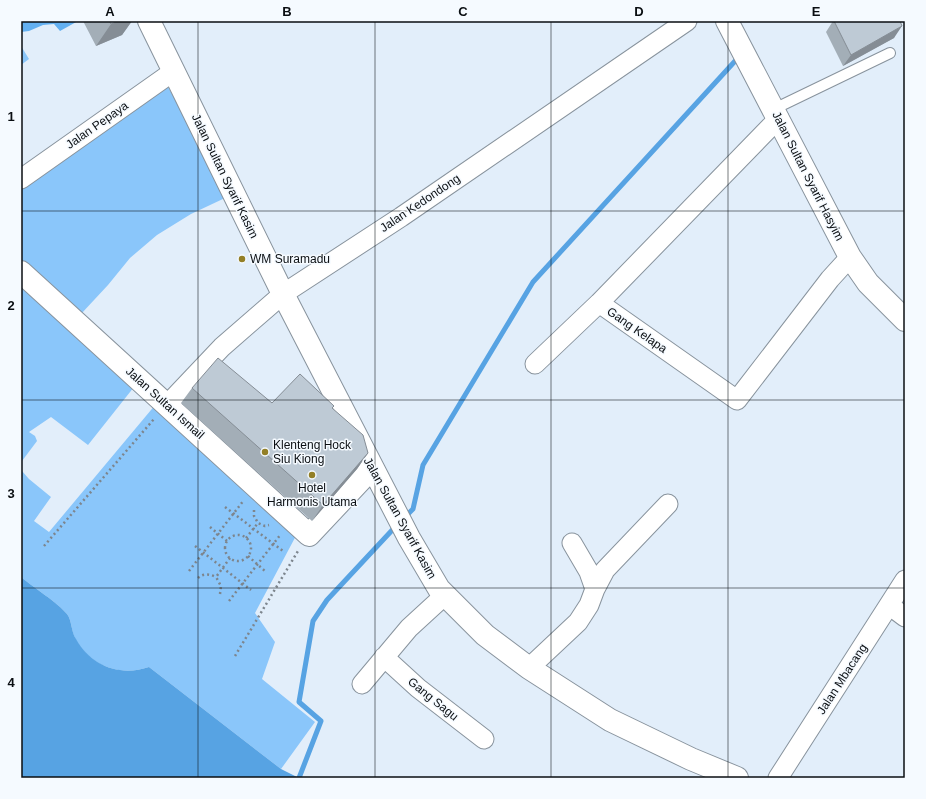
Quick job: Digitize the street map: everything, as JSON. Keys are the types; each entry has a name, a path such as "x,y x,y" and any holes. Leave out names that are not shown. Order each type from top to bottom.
{"street":[{"name":"Jalan Sultan Syarif Kasim","path":"149,21 283,294 409,538 439,589 485,635 529,668 610,720 691,759 737,778"},
{"name":"Jalan Kedondong","path":"168,404 222,347 283,294 401,217 687,21"},
{"name":"Jalan Sultan Syarif Hasyim","path":"727,21 850,258 868,283 905,320"},
{"name":"Jalan Pepaya","path":"21,179 174,71"},
{"name":"Gang Kelapa","path":"776,113 600,303 737,400 830,279 850,258"},
{"name":"Jalan Sultan Ismail","path":"21,272 80,328 168,404 292,520 309,534"},
{"path":"535,364 600,303"},
{"path":"309,534 372,468"},
{"path":"529,668 578,622 589,605 605,570 668,504"},
{"path":"572,543 589,572 595,590"},
{"name":"Jalan Mbacang","path":"778,778 905,580"},
{"path":"362,684 409,628 445,595"},
{"path":"889,605 905,617"},
{"name":"Gang Sagu","path":"384,657 418,688 484,739"}],"lane":[{"path":"776,113 890,53"}],"path":[{"path":"44,546 168,404"},
{"path":"189,571 255,485"},
{"path":"225,507 283,551"},
{"path":"229,601 292,520"},
{"path":"210,527 227,541"},
{"path":"246,538 253,529"},
{"path":"235,656 309,534"},
{"path":"238,535 246,538 251,545 248,556 238,561 230,558 226,550 227,541 238,535"},
{"path":"195,546 251,590"},
{"path":"248,556 266,572"},
{"path":"216,577 230,558"},
{"path":"198,578 200,575 210,574 216,577 221,586 220,594"}],"shaded area":[{"path":"21,21 78,21 60,31 54,24 43,25 29,31 21,32"},
{"path":"21,46 29,59 21,65"},
{"path":"168,87 189,123 225,198 191,214 157,235 130,258 108,285 81,314 21,259 21,184"},
{"path":"21,286 134,387 88,445 51,417 29,432 35,436 37,441 22,461 22,471 29,479 51,497 34,521 49,532 156,404 298,532 255,613 275,642 262,679 315,722 281,769 149,667 127,671 117,670 98,663 82,649 76,640 67,614 52,600 21,577"},
{"path":"21,577 52,600 67,614 76,639 82,648 98,662 107,667 127,671 149,667 281,769 299,778 21,778"}],"building":[{"path":"109,21 119,21 111,24"},
{"path":"834,21 900,21 902,26 851,55"},
{"path":"218,358 272,403 300,374 334,406 332,408 363,435 368,453 323,505 192,388"}],"waterway":[{"path":"405,517 413,509 423,465 533,282 736,60"},
{"path":"299,778 321,721 299,702 313,621 327,600 396,526"}],"place":[{"name":"WM Suramadu","path":"242,259"},
{"name":"Klenteng Hock Siu Kiong","path":"265,452"},
{"name":"Hotel Harmonis Utama","path":"312,475"}]}
